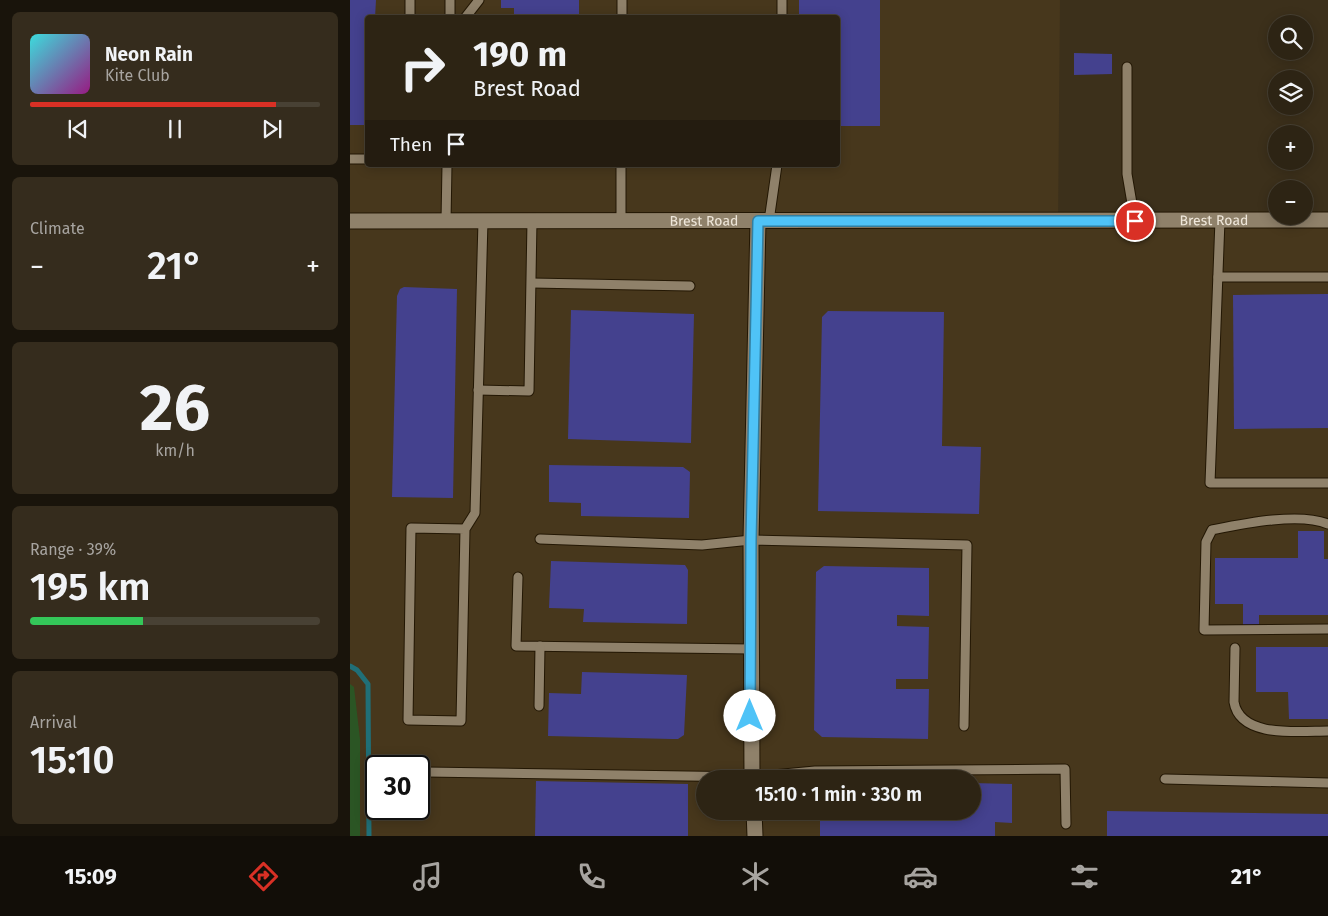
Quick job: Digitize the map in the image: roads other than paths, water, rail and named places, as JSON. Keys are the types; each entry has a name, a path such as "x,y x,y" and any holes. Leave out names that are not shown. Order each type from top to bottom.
{"street":[{"name":"Brest Road","path":"350,221 1328,220"},
{"path":"752,770 751,540 763,221"},
{"path":"754,820 755,836"}],"lane":[{"path":"410,0 410,15"},
{"path":"450,0 450,15"},
{"path":"467,15 479,0"},
{"path":"622,0 622,15"},
{"path":"782,0 782,15"},
{"path":"1127,67 1127,174 1135,221"},
{"path":"350,159 365,159"},
{"path":"446,221 447,167"},
{"path":"620,221 621,167"},
{"path":"763,221 776,167"},
{"path":"1220,220 1210,483 1328,483"},
{"path":"465,529 411,528 408,720 461,721 465,529 475,513 483,221"},
{"path":"478,390 529,391 532,221"},
{"path":"1218,277 1328,277"},
{"path":"532,283 690,286"},
{"path":"1328,524 1283,519 1258,521 1212,530 1206,542 1204,630 1328,629"},
{"path":"540,539 702,545 751,540 966,546 964,726"},
{"path":"518,577 516,646 750,649"},
{"path":"539,706 540,646"},
{"path":"1236,648 1234,702 1240,716 1264,730 1328,731"},
{"path":"940,770 1066,769 1066,824"},
{"path":"430,772 696,777"},
{"path":"1165,779 1328,782"}],"waterway":[{"path":"350,666 357,670 368,684 369,836"}]}
